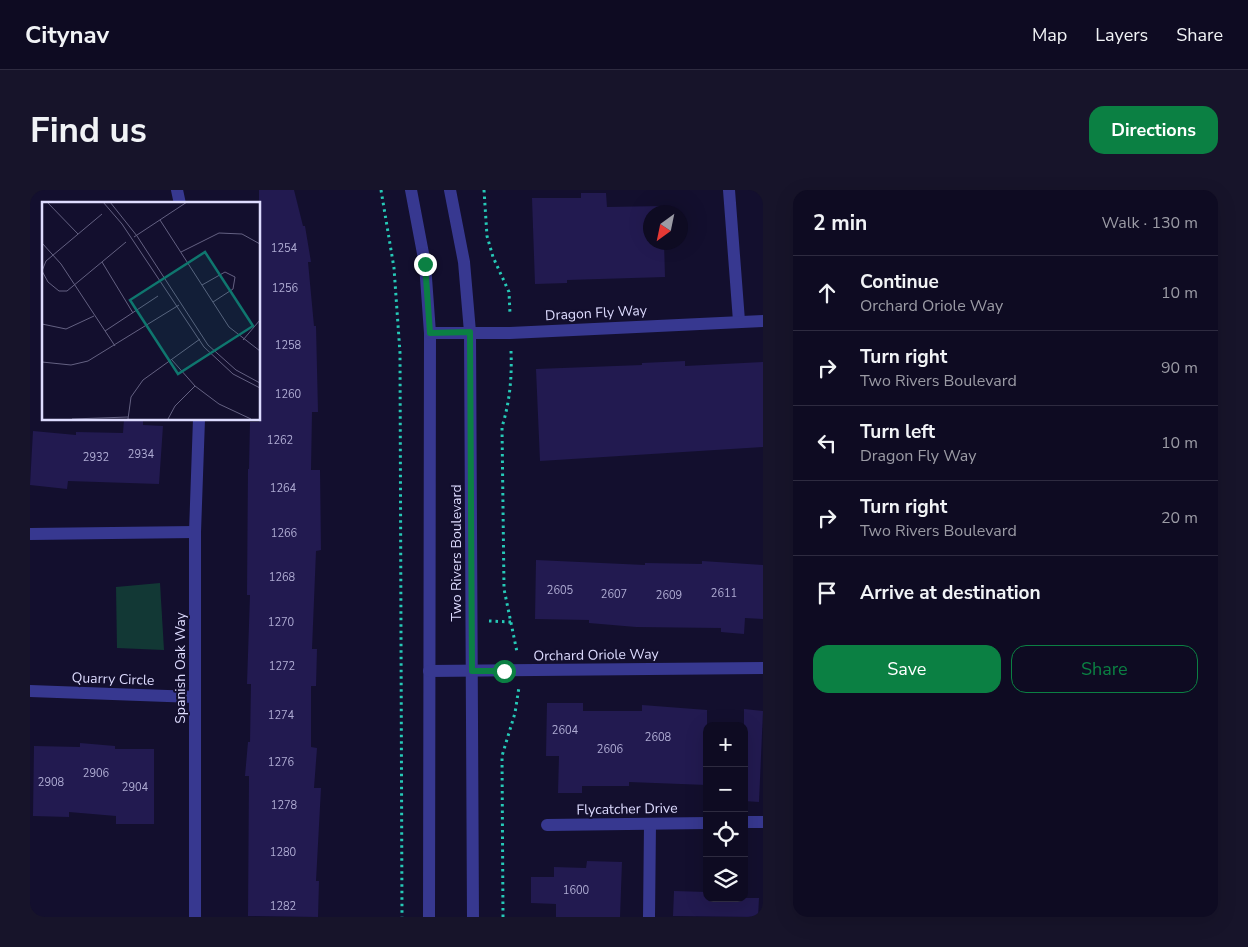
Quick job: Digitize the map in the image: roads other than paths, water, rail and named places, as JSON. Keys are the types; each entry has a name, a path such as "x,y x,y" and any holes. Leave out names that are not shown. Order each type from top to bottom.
{"street":[{"name":"Two Rivers Boulevard","path":"412,190 425,264 430,333 429,917"},
{"name":"Two Rivers Boulevard","path":"450,190 464,262 470,332 473,917"},
{"path":"729,190 739,321"},
{"name":"Dragon Fly Way","path":"430,333 510,333 763,321"},
{"name":"Spanish Oak Way","path":"195,917 195,532 200,420"},
{"path":"30,534 195,532"},
{"name":"Orchard Oriole Way","path":"429,671 763,668"},
{"name":"Quarry Circle","path":"30,691 195,697"},
{"path":"748,822 763,822"},
{"name":"Flycatcher Drive","path":"547,825 703,823"},
{"path":"649,917 650,824"}]}
